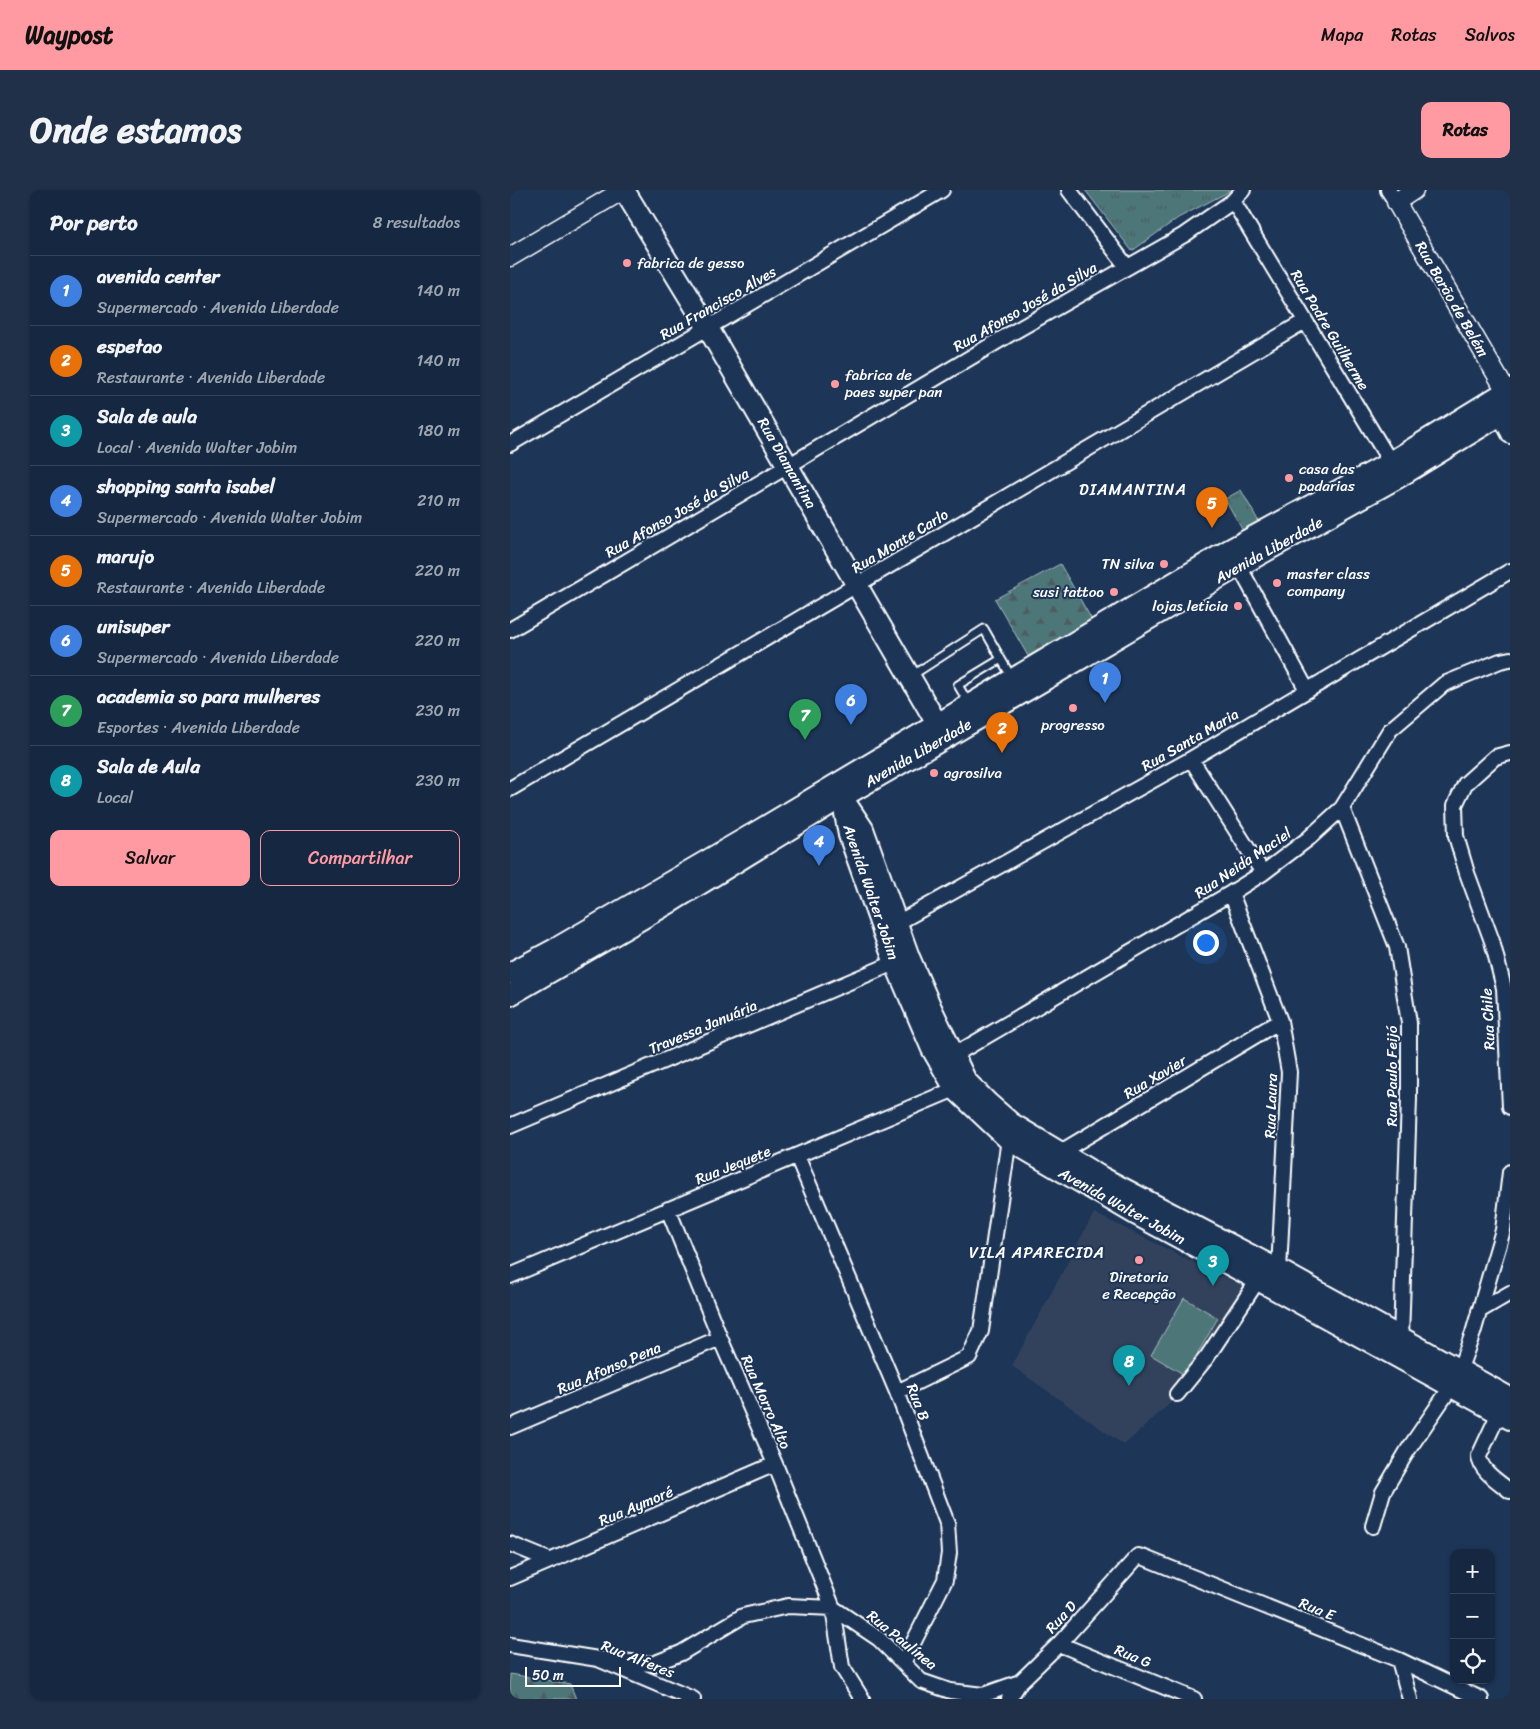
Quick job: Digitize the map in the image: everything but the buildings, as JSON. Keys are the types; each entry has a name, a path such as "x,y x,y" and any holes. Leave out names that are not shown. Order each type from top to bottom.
{"main road":[{"name":"Rua Diamantina","path":"624,190 708,328 942,731"},
{"name":"Avenida Liberdade","path":"942,731 970,705 1013,679 1395,469 1506,401"},
{"name":"Avenida Liberdade","path":"510,995 839,790 1234,558"},
{"name":"Avenida Walter Jobim","path":"839,790 849,835 890,927 932,1049 961,1085 1010,1132 1056,1160 1135,1214 1258,1280 1399,1347"},
{"name":"Avenida Liberdade","path":"510,973 762,837"},
{"name":"Avenida Walter Jobim","path":"902,960 932,1010 954,1055 961,1085"},
{"name":"Avenida Walter Jobim","path":"1056,1160 1103,1178 1279,1270 1399,1347 1506,1410"}],"street":[{"path":"510,257 624,190"},
{"name":"Rua Francisco Alves","path":"510,444 942,190"},
{"path":"1069,190 1127,267"},
{"name":"Rua Afonso José da Silva","path":"510,630 1010,334 1184,235 1233,201 1243,190"},
{"path":"1392,196 1414,190"},
{"name":"Rua Barão de Belém","path":"1392,196 1506,401 1510,436"},
{"name":"Rua Padre Guilherme","path":"1233,201 1395,469"},
{"name":"Rua Monte Carlo","path":"510,789 1305,320"},
{"path":"1234,558 1306,690"},
{"name":"Rua Santa Maria","path":"890,927 1191,759 1510,571"},
{"name":"Rua Neida Maciel","path":"954,1055 1263,873 1308,839 1342,808 1390,730 1444,684 1500,661 1510,659"},
{"name":"Rua Chile","path":"1510,753 1495,757 1477,773 1466,784 1455,805 1456,836 1507,986 1510,1107"},
{"path":"1191,759 1263,873"},
{"name":"Rua Paulo Feijó","path":"1342,808 1397,948 1408,1023 1409,1100 1399,1347"},
{"name":"Rua Laura","path":"1231,893 1280,1021 1289,1072 1279,1270"},
{"name":"Travessa Januária","path":"510,1126 902,960"},
{"name":"Rua Xavier","path":"1056,1160 1280,1021"},
{"name":"Rua Jequete","path":"510,1276 961,1085"},
{"path":"897,1392 969,1357 981,1331 1010,1132"},
{"name":"Rua B","path":"797,1156 897,1392 947,1524 949,1553 945,1580 903,1663"},
{"path":"1373,1526 1383,1492 1455,1379 1473,1332 1503,1230 1510,1172"},
{"name":"Rua Morro Alto","path":"668,1209 833,1608"},
{"path":"1177,1394 1208,1357 1258,1280"},
{"path":"1479,1311 1510,1293"},
{"name":"Rua Afonso Pena","path":"510,1427 720,1338"},
{"path":"1506,1410 1479,1456 1483,1468 1510,1492"},
{"name":"Rua Aymoré","path":"510,1578 775,1464"},
{"path":"510,1544 549,1560"},
{"name":"Rua D","path":"1009,1699 1020,1682 1059,1644 1138,1556"},
{"name":"Rua E","path":"1138,1556 1399,1660 1482,1699"},
{"path":"598,1659 654,1664 680,1653 743,1616 788,1606 833,1608 842,1667 862,1699"},
{"name":"Rua Paulínea","path":"833,1608 879,1639 921,1681 950,1691 982,1695 1020,1682"},
{"name":"Rua G","path":"1059,1644 1194,1699"},
{"name":"Rua Alferes","path":"510,1645 598,1659 693,1699"},
{"path":"1399,1660 1410,1699"}],"lane":[{"path":"910,676 984,629 1013,679"},
{"path":"970,705 958,685 1001,659"}],"shaded area":[{"path":"1094,1213 1254,1292 1196,1380 1124,1445 1012,1366"}],"green space":[{"path":"1085,190 1232,190 1178,218 1132,251"},
{"path":"1241,490 1259,522 1243,531 1225,499"},
{"path":"1060,564 1092,620 1028,656 995,599"},
{"path":"1184,1298 1218,1318 1185,1375 1151,1355"},
{"path":"510,1674 570,1684 576,1699 510,1699"}],"place":[{"name":"fabrica de gesso","path":"627,263"},
{"name":"fabrica de paes super pan","path":"835,384"},
{"name":"casa das padarias","path":"1289,478"},
{"name":"marujo","path":"1212,528"},
{"name":"TN silva","path":"1164,564"},
{"name":"master class company","path":"1277,583"},
{"name":"susi tattoo","path":"1114,592"},
{"name":"lojas leticia","path":"1238,606"},
{"name":"avenida center","path":"1105,703"},
{"name":"progresso","path":"1073,708"},
{"name":"unisuper","path":"851,725"},
{"name":"academia so para mulheres","path":"805,740"},
{"name":"espetao","path":"1002,753"},
{"name":"agrosilva","path":"934,773"},
{"name":"shopping santa isabel","path":"819,866"},
{"name":"Diretoria e Recepção","path":"1139,1260"},
{"name":"Sala de aula","path":"1213,1286"},
{"name":"Sala de Aula","path":"1129,1386"}],"district":[{"name":"DIAMANTINA","path":"1133,489"},
{"name":"VILA APARECIDA","path":"1037,1252"}]}
